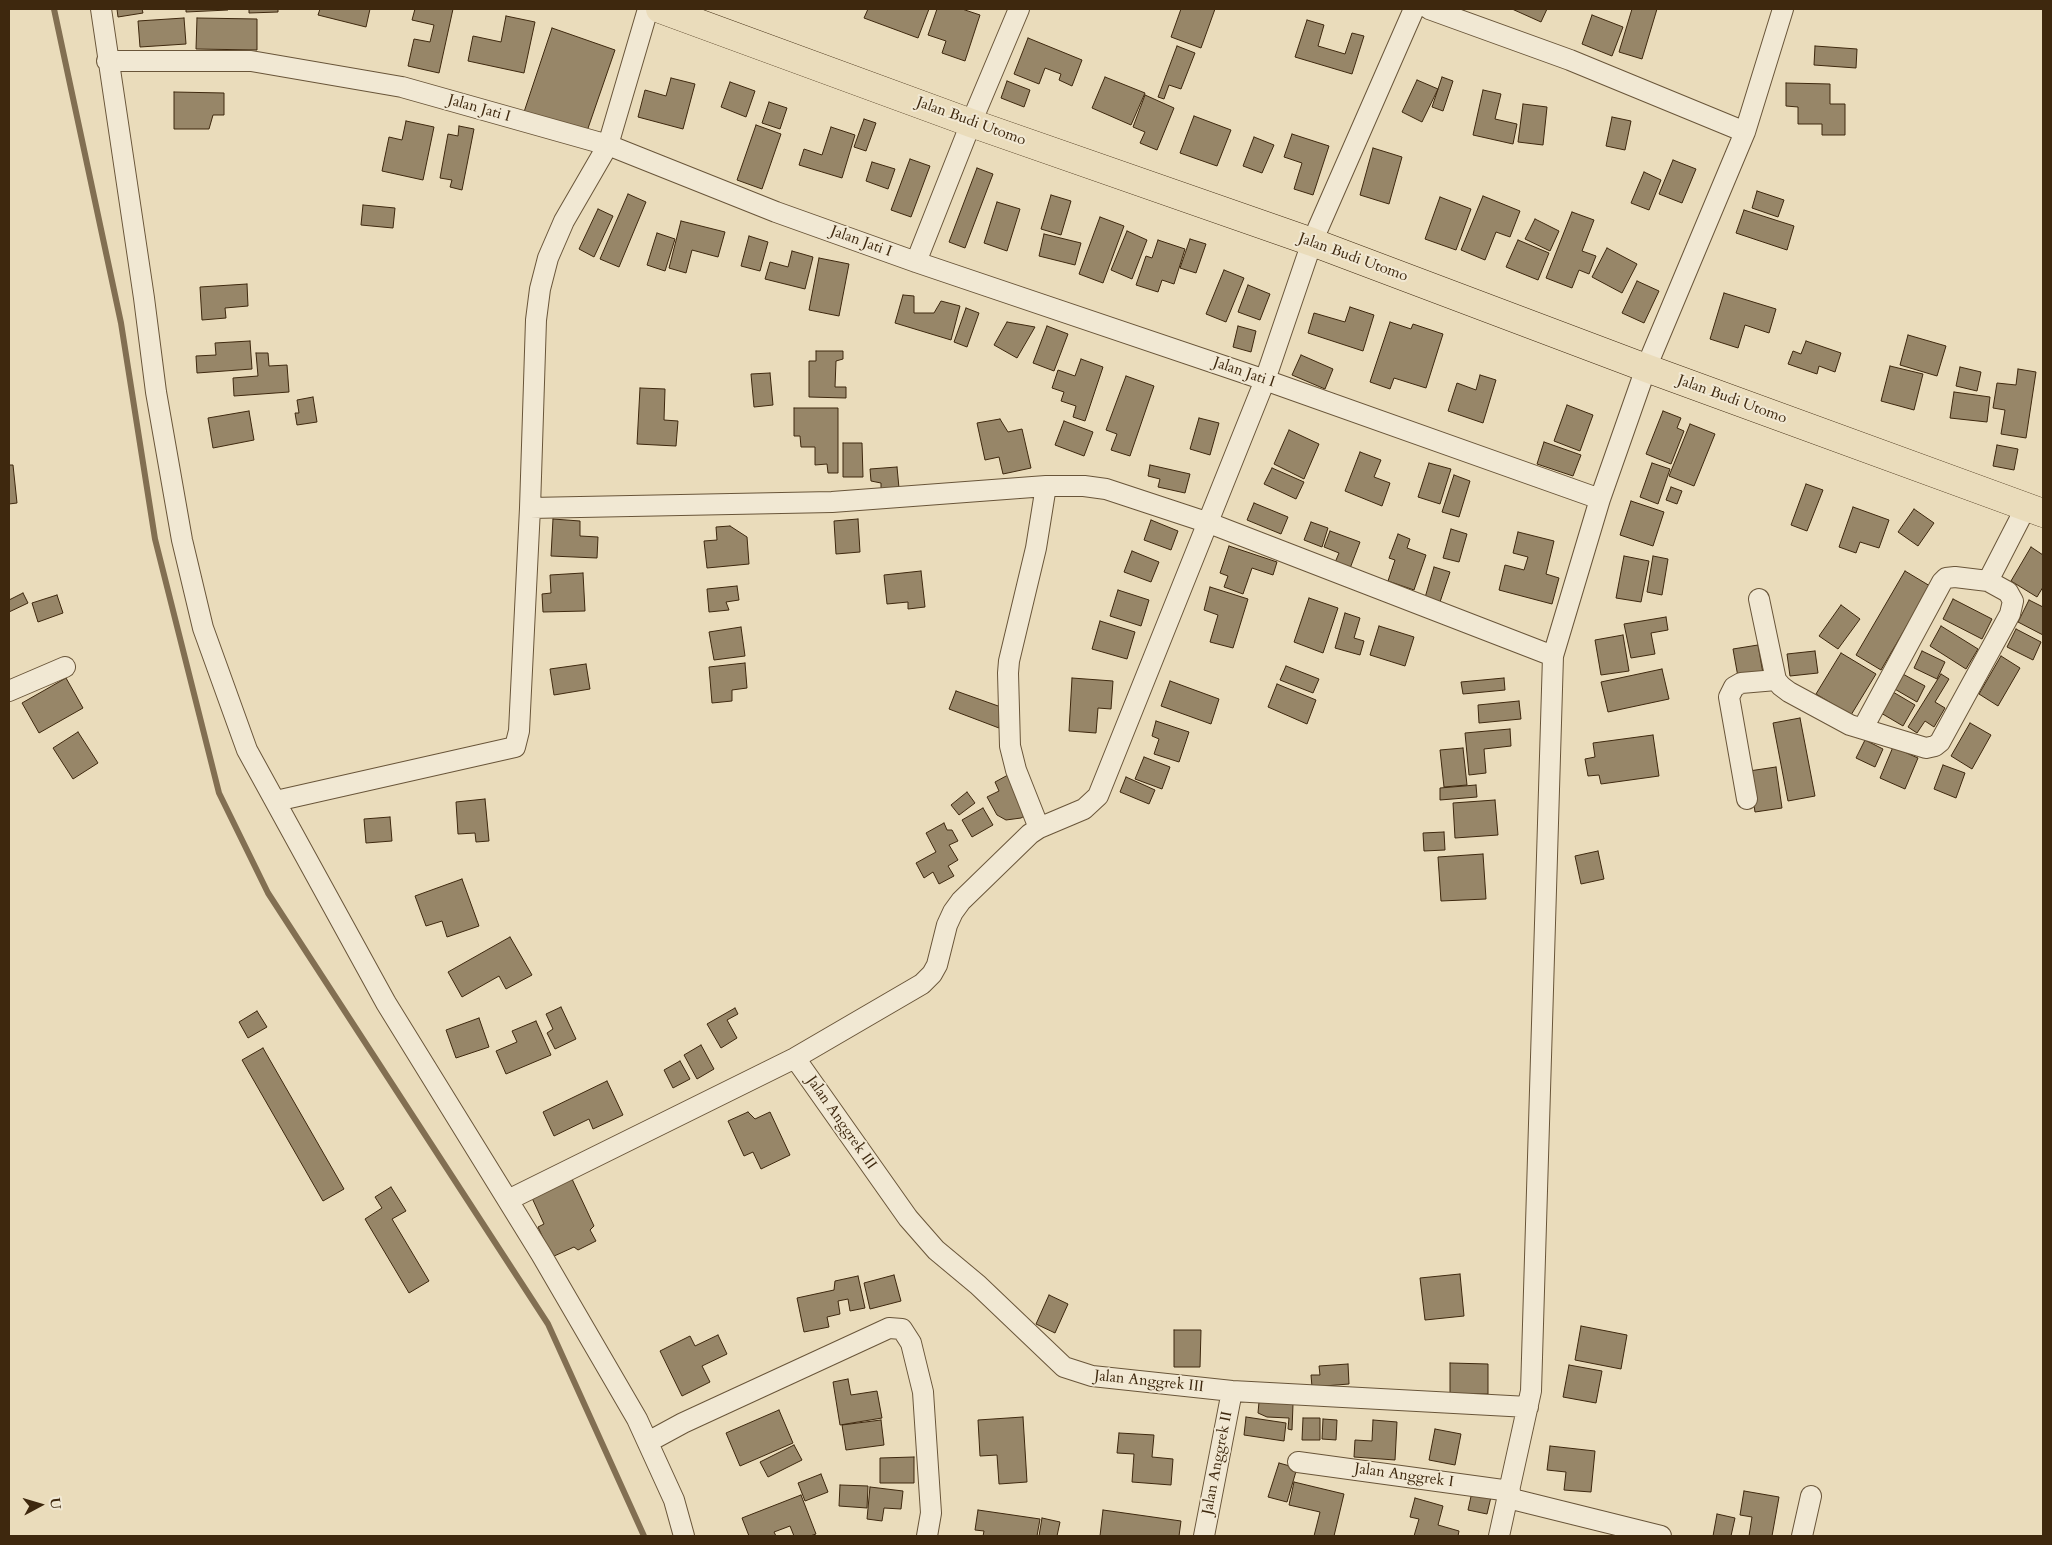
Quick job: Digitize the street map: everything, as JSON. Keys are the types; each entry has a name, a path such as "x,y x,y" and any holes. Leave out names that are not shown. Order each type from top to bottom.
{"main road":[{"name":"Jalan Budi Utomo","path":"660,9 971,122 1312,242 1646,368 2034,510"}],"street":[{"path":"100,9 156,392 182,540 203,628 247,750 386,1003 541,1254 632,1410 674,1500 684,1536"},
{"path":"276,801 515,747 519,731 530,508 536,320 540,289 548,258 564,221 608,145 648,9"},
{"path":"916,262 971,122 1020,9"},
{"path":"508,1200 795,1058 922,984 932,974 936,965 947,925 953,912 968,895 1039,828 1084,809 1098,796 1209,524 1265,380 1312,242 1414,9"},
{"path":"1429,9 1570,60 1745,132"},
{"path":"1500,1536 1528,1407 1531,1381 1553,656 1600,499 1646,368 1745,132 1783,9"},
{"name":"Jalan Jati I","path":"107,61 251,61 402,87 608,145 776,212 916,262 1265,380 1600,499"},
{"path":"530,508 832,502 1046,486 1084,486 1106,489 1209,524 1553,656"},
{"path":"1039,828 1016,770 1010,746 1008,692 1009,661 1036,548 1046,486"},
{"path":"1988,581 2034,510"},
{"path":"1759,599 1776,680 1789,692 1850,725 1926,748 1936,746 1940,742 2010,614 2013,601 2008,592 1988,581 1955,577 1946,578 1942,582 1862,728"},
{"path":"9,691 65,668"},
{"path":"1747,799 1729,697 1734,687 1741,684 1776,680"},
{"name":"Jalan Anggrek III","path":"795,1058 913,1224 936,1250 978,1285 1064,1367 1092,1376 1232,1391 1528,1407"},
{"path":"648,1442 682,1423 889,1328 902,1329 911,1343 924,1392 931,1513 928,1536"},
{"name":"Jalan Anggrek II","path":"1204,1536 1232,1391"},
{"name":"Jalan Anggrek I","path":"1298,1462 1509,1494 1661,1536"},
{"path":"1802,1536 1811,1496"}],"building":[{"path":"117,9 142,9 143,13 118,17"},
{"path":"186,9 228,9 228,10 186,12"},
{"path":"249,9 278,9 278,12 249,13"},
{"path":"320,9 370,9 366,27 318,15"},
{"path":"415,9 453,9 439,73 408,66 414,39 430,42 434,25 412,20"},
{"path":"868,9 929,9 918,38 864,18"},
{"path":"937,9 962,9 980,15 965,61 942,53 946,41 928,35"},
{"path":"1181,9 1215,9 1201,48 1171,37"},
{"path":"1512,9 1547,9 1541,22"},
{"path":"1632,9 1657,9 1642,59 1619,52"},
{"path":"1592,15 1623,27 1612,56 1582,44"},
{"path":"506,16 535,22 524,73 468,61 473,36 501,42"},
{"path":"184,18 186,44 140,47 138,21"},
{"path":"197,18 257,19 257,50 196,49"},
{"path":"1307,20 1324,25 1318,46 1345,54 1352,33 1364,36 1352,74 1295,57"},
{"path":"552,28 615,50 586,134 524,112"},
{"path":"1028,38 1082,60 1072,86 1059,80 1061,74 1045,68 1039,84 1014,74"},
{"path":"1177,46 1195,53 1181,89 1169,85 1164,99 1158,97"},
{"path":"1815,46 1857,49 1856,68 1814,65"},
{"path":"1105,77 1145,93 1131,125 1092,108"},
{"path":"1442,77 1453,81 1443,111 1432,107"},
{"path":"671,78 695,84 683,129 638,117 645,90 666,96"},
{"path":"1417,80 1438,89 1422,122 1402,112"},
{"path":"1007,81 1030,90 1024,107 1001,98"},
{"path":"730,82 755,91 746,117 721,107"},
{"path":"1786,83 1830,84 1830,104 1845,104 1845,135 1822,135 1822,124 1798,124 1798,107 1786,106"},
{"path":"1483,90 1501,94 1495,119 1517,124 1513,144 1473,135"},
{"path":"174,92 224,93 224,115 213,115 209,129 174,129"},
{"path":"1145,95 1174,108 1157,150 1140,143 1145,132 1133,127"},
{"path":"769,102 787,108 780,129 762,123"},
{"path":"1523,104 1547,107 1543,145 1518,142"},
{"path":"1194,116 1231,130 1217,166 1180,153"},
{"path":"1612,117 1631,121 1625,150 1606,146"},
{"path":"864,119 876,123 866,151 854,147"},
{"path":"406,121 434,127 423,180 382,171 389,137 402,140"},
{"path":"756,125 781,134 762,189 737,180"},
{"path":"459,126 474,129 462,190 450,187 452,180 440,178 448,134 458,136"},
{"path":"831,127 855,135 842,178 799,165 804,149 822,155"},
{"path":"1292,134 1329,146 1313,195 1294,189 1302,163 1284,157"},
{"path":"1254,137 1274,145 1262,173 1243,166"},
{"path":"1373,148 1402,157 1389,204 1360,195"},
{"path":"910,159 930,166 911,217 891,210"},
{"path":"1673,160 1696,169 1682,203 1659,194"},
{"path":"872,162 895,169 888,189 866,181"},
{"path":"977,168 993,174 965,248 949,242"},
{"path":"1644,172 1661,180 1649,210 1631,203"},
{"path":"1757,191 1784,200 1778,217 1752,208"},
{"path":"628,194 646,202 619,267 600,259"},
{"path":"1051,195 1071,201 1061,235 1041,229"},
{"path":"1483,196 1520,211 1510,237 1496,232 1485,260 1461,250"},
{"path":"1440,197 1471,209 1456,250 1425,239"},
{"path":"997,202 1020,209 1007,251 984,243"},
{"path":"363,205 395,208 393,228 361,225"},
{"path":"598,209 613,216 594,257 579,249"},
{"path":"1744,210 1794,226 1787,250 1736,233"},
{"path":"1572,212 1594,220 1582,251 1596,256 1589,274 1579,270 1572,288 1546,278"},
{"path":"1100,217 1124,226 1103,283 1079,274"},
{"path":"1535,219 1559,231 1550,251 1525,239"},
{"path":"681,221 725,232 718,257 692,250 686,273 669,268"},
{"path":"1127,231 1147,240 1132,279 1111,270"},
{"path":"657,233 675,239 665,271 647,265"},
{"path":"1044,234 1081,243 1075,265 1039,256"},
{"path":"749,236 768,242 760,271 741,266"},
{"path":"1190,239 1206,244 1196,273 1180,268"},
{"path":"1158,240 1185,249 1174,284 1162,280 1158,292 1136,285 1146,256 1152,258"},
{"path":"1518,240 1549,253 1538,280 1506,267"},
{"path":"1607,248 1637,264 1622,293 1592,277"},
{"path":"792,251 813,257 805,289 765,279 770,262 788,267"},
{"path":"819,258 849,264 839,316 809,310"},
{"path":"1224,270 1244,278 1226,322 1206,314"},
{"path":"1637,281 1659,291 1644,323 1622,313"},
{"path":"247,284 248,306 225,308 226,318 202,320 200,287"},
{"path":"1248,285 1270,294 1260,320 1238,312"},
{"path":"1724,293 1776,309 1769,333 1745,325 1738,348 1710,339"},
{"path":"903,295 914,296 914,313 934,313 941,301 960,306 951,340 895,323"},
{"path":"1350,307 1374,315 1363,351 1308,333 1314,313 1345,322"},
{"path":"966,308 979,313 967,347 954,342"},
{"path":"1007,322 1035,327 1017,358 994,345"},
{"path":"1390,322 1411,329 1413,324 1443,334 1426,388 1394,378 1390,389 1370,382"},
{"path":"1047,326 1068,334 1054,371 1033,363"},
{"path":"1238,326 1256,331 1251,352 1233,347"},
{"path":"1908,335 1946,346 1937,376 1900,365"},
{"path":"250,341 252,369 197,373 196,356 216,355 215,343"},
{"path":"1806,341 1841,353 1835,372 1819,366 1817,374 1788,364 1793,351 1801,354"},
{"path":"816,351 843,351 843,359 836,361 835,387 846,387 846,398 809,397 809,361 816,361"},
{"path":"256,353 268,353 269,366 287,365 289,392 234,396 233,378 258,376"},
{"path":"1301,355 1333,369 1325,389 1292,375"},
{"path":"1081,359 1103,367 1085,421 1073,417 1076,406 1061,401 1064,392 1052,388 1058,370 1075,376"},
{"path":"1890,366 1923,374 1914,410 1881,401"},
{"path":"1960,367 1981,372 1977,391 1956,386"},
{"path":"2018,369 2036,372 2026,438 2001,434 2005,410 1993,408 1997,383 2016,385"},
{"path":"770,373 773,405 754,407 751,374"},
{"path":"1480,375 1496,380 1483,423 1448,411 1457,383 1476,390"},
{"path":"1126,376 1154,386 1130,456 1111,450 1117,434 1106,430"},
{"path":"640,388 665,389 664,420 678,421 676,446 637,444"},
{"path":"1954,392 1990,397 1987,422 1950,418"},
{"path":"313,397 317,422 297,425 295,413 299,413 297,400"},
{"path":"1567,405 1593,415 1580,451 1554,441"},
{"path":"794,408 838,408 838,473 828,473 827,464 815,465 815,447 801,447 800,436 794,436"},
{"path":"249,411 254,440 213,448 208,418"},
{"path":"1663,411 1681,418 1677,428 1684,431 1671,464 1646,454"},
{"path":"1199,418 1219,423 1210,455 1190,449"},
{"path":"1000,419 1008,432 1022,429 1031,468 1003,474 999,457 985,460 977,423"},
{"path":"1064,421 1093,432 1084,456 1055,445"},
{"path":"1690,424 1715,434 1694,486 1669,476"},
{"path":"1289,430 1319,444 1304,479 1274,464"},
{"path":"1544,442 1581,455 1573,476 1537,464"},
{"path":"843,443 862,443 863,477 843,477"},
{"path":"1997,445 2018,449 2014,470 1993,466"},
{"path":"1360,452 1381,460 1374,477 1390,483 1382,506 1345,491"},
{"path":"1429,463 1451,469 1440,504 1418,497"},
{"path":"1652,463 1670,469 1658,504 1640,497"},
{"path":"9,465 13,465 17,503 9,504"},
{"path":"1150,465 1190,474 1185,493 1158,487 1160,479 1148,476"},
{"path":"897,467 899,488 881,490 881,483 871,481 870,469"},
{"path":"1272,468 1304,482 1296,499 1264,484"},
{"path":"1454,475 1470,481 1459,517 1442,512"},
{"path":"1806,484 1823,490 1807,531 1791,525"},
{"path":"1671,487 1682,491 1677,504 1666,500"},
{"path":"1631,501 1664,512 1653,546 1620,535"},
{"path":"1254,503 1288,517 1281,534 1247,520"},
{"path":"1853,507 1889,520 1879,548 1860,542 1856,553 1839,547"},
{"path":"1914,509 1934,523 1918,546 1898,532"},
{"path":"553,519 580,521 580,536 598,537 597,558 551,556"},
{"path":"858,519 860,552 836,554 834,521"},
{"path":"1151,520 1178,531 1171,550 1144,540"},
{"path":"1311,522 1328,528 1322,547 1304,540"},
{"path":"730,526 747,537 749,564 707,568 704,541 717,540 716,527"},
{"path":"1451,529 1467,534 1459,562 1443,558"},
{"path":"1330,531 1360,542 1349,571 1334,565 1339,553 1324,547"},
{"path":"1518,532 1554,541 1546,574 1559,578 1552,604 1499,590 1505,565 1524,570 1528,557 1513,553"},
{"path":"1398,534 1410,539 1407,548 1426,555 1414,590 1388,581 1395,560 1389,558"},
{"path":"1229,546 1277,562 1273,575 1252,568 1243,594 1224,587 1228,576 1220,573"},
{"path":"2031,547 2043,555 2043,587 2037,597 2011,581"},
{"path":"1132,551 1159,562 1151,582 1124,572"},
{"path":"1624,556 1649,561 1641,602 1616,598"},
{"path":"1653,556 1668,559 1662,595 1647,592"},
{"path":"1434,567 1450,572 1439,605 1424,601"},
{"path":"921,571 925,607 908,609 908,602 887,604 884,575"},
{"path":"1905,571 1930,586 1881,670 1856,655"},
{"path":"583,573 585,611 543,612 542,594 551,593 550,575"},
{"path":"737,586 739,600 726,602 729,610 709,612 707,589"},
{"path":"1210,587 1248,599 1233,648 1210,642 1218,615 1204,610"},
{"path":"1118,590 1149,600 1141,626 1110,616"},
{"path":"23,593 28,603 9,612 9,600"},
{"path":"57,595 63,613 38,622 32,603"},
{"path":"1309,598 1338,608 1323,653 1294,642"},
{"path":"1953,599 1992,619 1982,639 1943,619"},
{"path":"2029,600 2043,607 2043,635 2018,622"},
{"path":"1841,605 1860,619 1838,649 1819,636"},
{"path":"1345,613 1360,618 1354,638 1364,641 1360,655 1335,648"},
{"path":"1666,617 1668,630 1651,633 1655,654 1631,658 1624,624"},
{"path":"1100,621 1135,632 1127,659 1092,649"},
{"path":"1379,626 1414,637 1405,666 1370,655"},
{"path":"1941,626 1978,649 1966,669 1930,646"},
{"path":"741,627 745,656 714,660 709,632"},
{"path":"2016,629 2041,642 2033,660 2007,647"},
{"path":"1623,635 1629,671 1601,675 1595,640"},
{"path":"1758,645 1763,673 1738,677 1733,649"},
{"path":"1815,651 1818,673 1790,676 1787,654"},
{"path":"1922,651 1945,662 1937,679 1914,668"},
{"path":"1841,653 1876,674 1851,715 1816,694"},
{"path":"2001,656 2020,668 1998,706 1979,694"},
{"path":"745,663 747,688 732,690 732,701 712,703 709,667"},
{"path":"586,664 590,689 554,695 550,669"},
{"path":"1286,666 1319,679 1313,693 1280,680"},
{"path":"1662,669 1669,699 1608,712 1601,682"},
{"path":"1901,673 1925,686 1917,702 1893,688"},
{"path":"1941,674 1949,679 1935,702 1945,708 1934,727 1925,721 1917,733 1908,727"},
{"path":"66,678 83,708 39,733 22,703"},
{"path":"1072,678 1113,681 1111,709 1098,708 1096,733 1069,731"},
{"path":"1504,678 1505,690 1463,694 1461,682"},
{"path":"1170,681 1219,699 1211,724 1161,706"},
{"path":"1277,684 1316,700 1307,724 1268,707"},
{"path":"956,691 1001,707 999,728 949,709"},
{"path":"1893,692 1915,705 1903,726 1881,713"},
{"path":"1519,701 1521,719 1479,723 1478,705"},
{"path":"1800,718 1815,796 1788,801 1773,723"},
{"path":"1156,721 1189,732 1179,762 1154,754 1159,739 1152,736"},
{"path":"1970,723 1991,735 1972,769 1951,756"},
{"path":"1510,729 1511,746 1484,749 1486,773 1469,775 1465,733"},
{"path":"78,732 98,763 73,779 53,748"},
{"path":"1653,735 1659,776 1601,784 1599,775 1588,776 1585,759 1595,757 1593,743"},
{"path":"1865,740 1883,749 1875,767 1856,758"},
{"path":"1893,747 1918,758 1905,789 1880,778"},
{"path":"1463,748 1467,785 1444,787 1440,750"},
{"path":"1144,757 1170,767 1162,789 1135,779"},
{"path":"1943,765 1965,773 1956,798 1934,789"},
{"path":"1776,767 1782,808 1755,812 1749,771"},
{"path":"1008,775 1028,814 1021,818 1006,820 997,815 987,797 999,791 995,782"},
{"path":"1126,777 1155,790 1149,804 1120,792"},
{"path":"1476,785 1477,797 1440,800 1440,788"},
{"path":"967,792 975,803 959,815 951,805"},
{"path":"485,799 489,841 476,842 475,833 458,834 456,802"},
{"path":"1495,800 1498,835 1455,838 1453,803"},
{"path":"983,808 993,825 972,837 962,820"},
{"path":"390,817 392,841 366,843 364,819"},
{"path":"944,823 947,830 952,830 958,841 949,845 958,860 948,866 954,876 939,884 933,872 924,878 916,863 936,852 926,833"},
{"path":"1444,832 1445,850 1424,851 1423,833"},
{"path":"1598,851 1604,879 1581,884 1575,856"},
{"path":"1483,854 1486,899 1441,901 1438,857"},
{"path":"462,879 479,926 447,937 442,921 426,926 415,896"},
{"path":"510,937 532,975 506,989 499,976 462,997 448,972"},
{"path":"561,1007 576,1039 555,1049 547,1033 553,1029 546,1014"},
{"path":"735,1008 738,1014 727,1020 737,1038 721,1048 707,1024"},
{"path":"257,1011 267,1027 248,1038 239,1022"},
{"path":"479,1018 489,1047 456,1058 446,1030"},
{"path":"536,1021 551,1055 506,1074 496,1051 517,1042 512,1031"},
{"path":"701,1045 714,1069 697,1079 684,1055"},
{"path":"263,1048 344,1189 323,1201 242,1060"},
{"path":"680,1061 690,1079 673,1088 664,1070"},
{"path":"607,1081 623,1115 593,1129 589,1119 554,1136 543,1112"},
{"path":"748,1112 755,1119 770,1112 790,1155 761,1169 753,1152 744,1156 728,1121"},
{"path":"572,1179 594,1226 590,1230 596,1241 578,1250 574,1247 552,1257 538,1227 544,1224 532,1198"},
{"path":"391,1187 406,1211 392,1219 429,1281 409,1293 365,1219 382,1208 375,1197"},
{"path":"1460,1274 1464,1316 1425,1320 1420,1278"},
{"path":"894,1275 901,1301 870,1309 864,1283"},
{"path":"858,1276 865,1308 850,1311 848,1299 838,1301 840,1314 827,1317 829,1327 804,1332 797,1298 834,1290 835,1281"},
{"path":"1049,1295 1068,1304 1055,1333 1036,1324"},
{"path":"1581,1326 1627,1335 1621,1369 1575,1360"},
{"path":"1174,1330 1201,1330 1200,1367 1174,1367"},
{"path":"718,1335 727,1354 702,1366 710,1382 682,1396 660,1351 690,1336 695,1346"},
{"path":"1450,1363 1488,1364 1488,1394 1450,1394"},
{"path":"1348,1364 1349,1384 1312,1387 1311,1375 1320,1375 1319,1366"},
{"path":"1569,1365 1602,1371 1596,1403 1563,1397"},
{"path":"848,1379 851,1395 877,1391 882,1418 840,1425 833,1382"},
{"path":"1259,1402 1293,1404 1292,1430 1288,1429 1289,1418 1267,1417 1258,1413"},
{"path":"779,1410 793,1443 740,1466 726,1433"},
{"path":"1023,1417 1027,1482 999,1484 997,1455 980,1456 978,1420"},
{"path":"1246,1417 1286,1423 1284,1441 1244,1435"},
{"path":"1303,1418 1320,1418 1320,1440 1302,1440"},
{"path":"1323,1419 1337,1420 1336,1440 1322,1439"},
{"path":"881,1420 884,1445 846,1450 842,1425"},
{"path":"1373,1420 1397,1422 1395,1460 1354,1457 1355,1440 1372,1441"},
{"path":"1435,1429 1461,1434 1455,1465 1429,1460"},
{"path":"1119,1433 1154,1435 1152,1457 1173,1459 1171,1485 1132,1482 1134,1454 1117,1453"},
{"path":"794,1445 802,1460 768,1477 760,1462"},
{"path":"1550,1446 1595,1451 1591,1492 1564,1490 1566,1472 1547,1470"},
{"path":"914,1457 914,1483 880,1483 880,1458"},
{"path":"1279,1463 1297,1468 1287,1502 1268,1497"},
{"path":"821,1474 828,1492 805,1501 798,1483"},
{"path":"1294,1482 1344,1494 1334,1536 1314,1536 1320,1512 1289,1505"},
{"path":"840,1485 868,1486 867,1508 839,1506"},
{"path":"870,1487 903,1491 901,1509 884,1508 882,1521 867,1519"},
{"path":"1744,1491 1779,1497 1772,1536 1749,1536 1752,1517 1740,1515"},
{"path":"1472,1492 1491,1497 1487,1514 1468,1510"},
{"path":"801,1495 816,1534 794,1536 790,1526 774,1532 776,1536 749,1536 742,1518"},
{"path":"1415,1498 1443,1506 1438,1525 1459,1531 1458,1536 1414,1536 1419,1519 1410,1517"},
{"path":"978,1510 1040,1519 1037,1536 983,1536 984,1531 975,1530"},
{"path":"1103,1510 1181,1521 1179,1536 1100,1536"},
{"path":"1717,1514 1735,1518 1731,1536 1713,1536"},
{"path":"1042,1518 1060,1522 1057,1536 1039,1536"}],"waterway":[{"path":"54,9 121,323 155,539 219,793 268,893 548,1324 644,1536"}]}
